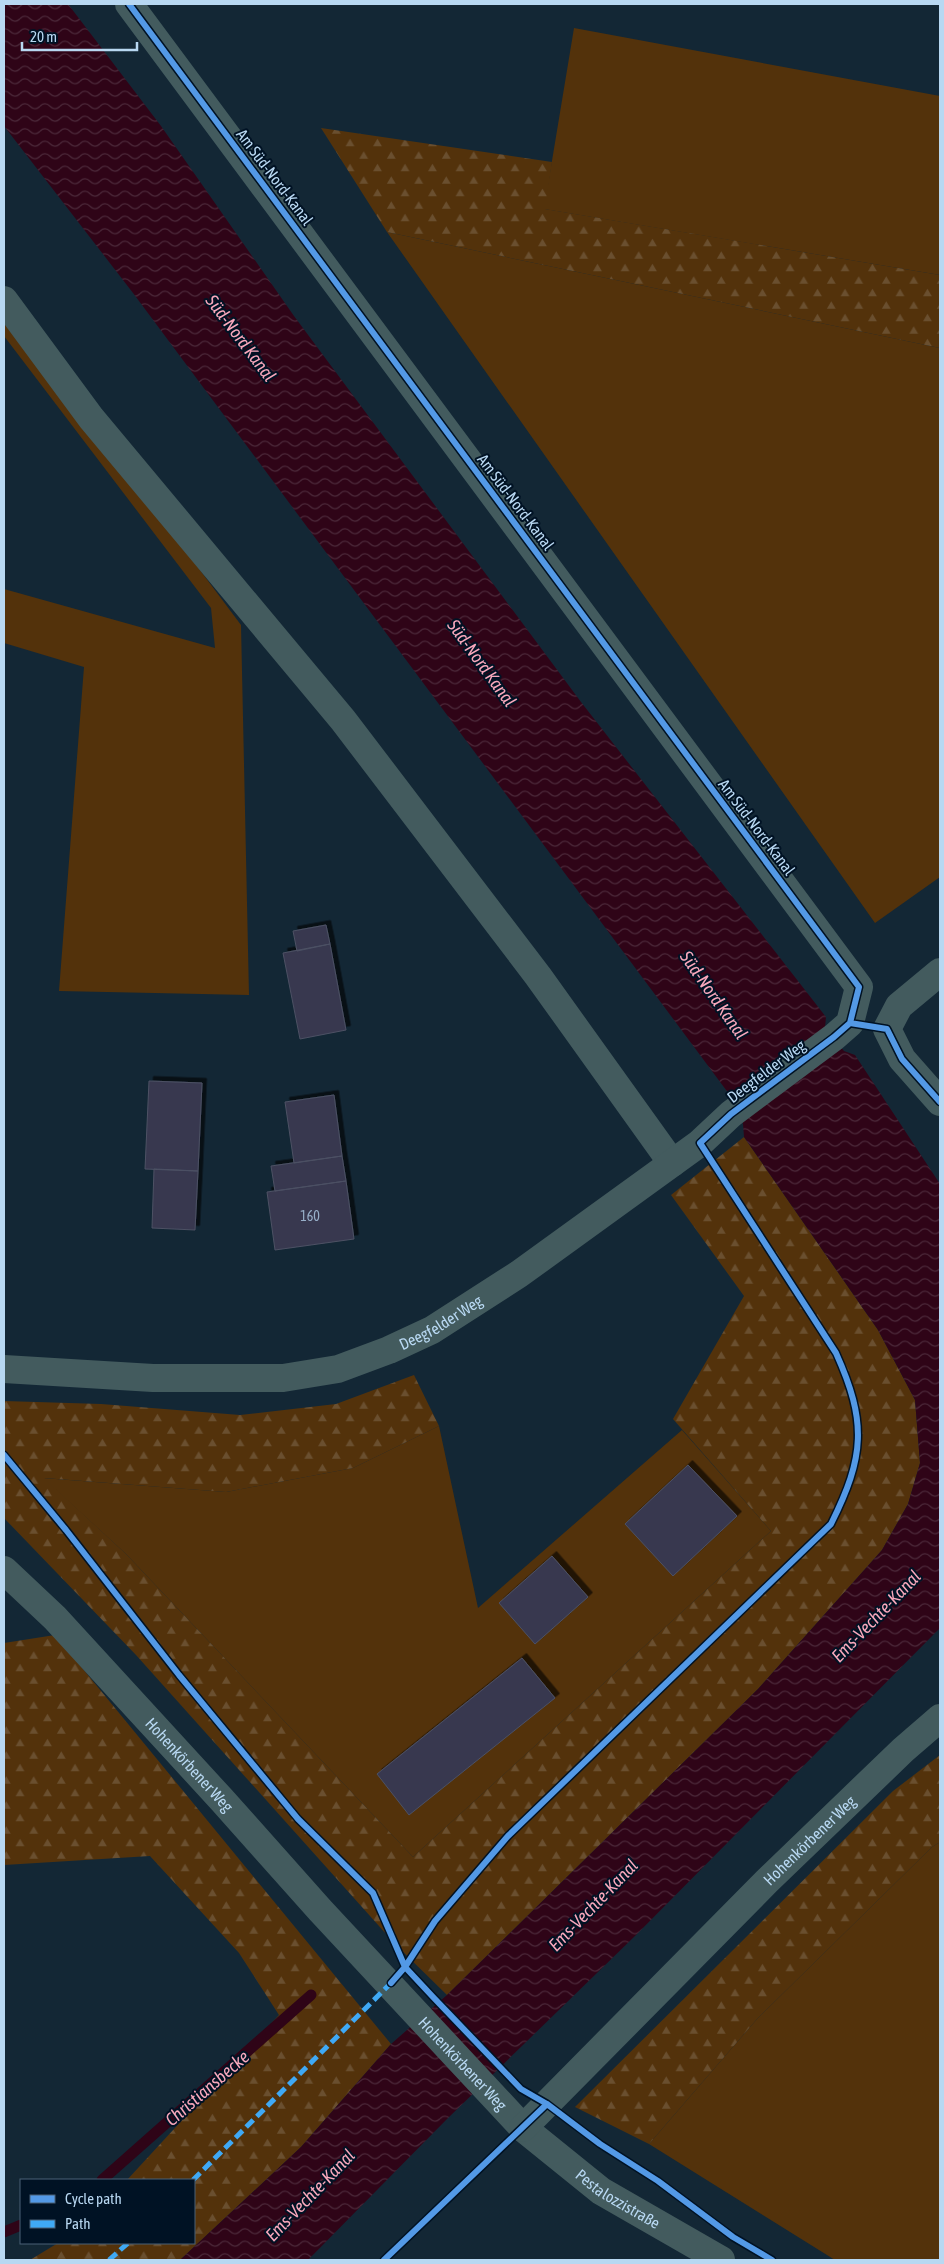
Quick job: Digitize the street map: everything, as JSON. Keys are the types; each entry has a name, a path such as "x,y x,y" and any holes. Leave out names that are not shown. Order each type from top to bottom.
{"street":[{"name":"Am Süd-Nord-Kanal","path":"129,4 859,987 842,1030"},
{"path":"4,300 91,418 343,720 538,976 672,1163"},
{"path":"940,972 898,1006 887,1029 902,1059 940,1102"},
{"name":"Deegfelder Weg","path":"4,1369 153,1378 283,1378 338,1370 389,1350 432,1330 519,1274 700,1143 731,1114 842,1030"},
{"name":"Hohenkörbener Weg","path":"4,1570 55,1618 320,1910 391,1983 523,2128 767,1881 903,1750 940,1718"},
{"name":"Pestalozzistraße","path":"523,2128 602,2191 721,2260"}],"green space":[{"path":"574,28 940,96 940,275 544,209"},
{"path":"321,128 552,162 545,209 940,275 940,348 387,232"},
{"path":"387,232 940,348 940,877 875,923"},
{"path":"4,308 241,625 249,995 59,991 84,667 4,643 4,589 215,648 211,608 4,336"},
{"path":"744,1137 878,1330 915,1400 920,1463 908,1504 882,1550 758,1689 447,1995 396,1945 136,1655 4,1518 4,1401 101,1404 240,1415 336,1404 414,1375 439,1426 353,1468 226,1492 44,1478 126,1554 413,1857 771,1531 673,1419 744,1296 671,1195"},
{"path":"439,1426 478,1608 682,1430 771,1531 413,1857 126,1554 43,1478 226,1492 353,1468"},
{"path":"55,1635 391,2044 301,2147 180,2260 30,2260 56,2244 195,2244 195,2179 128,2179 279,2015 239,1953 150,1856 4,1865 4,1643"},
{"path":"940,1755 940,1842 932,1847 757,2019 649,2144 575,2107 893,1791"},
{"path":"940,1842 940,2260 835,2260 649,2144 757,2019 932,1847"}],"water":[{"path":"4,4 68,4 161,126 294,316 581,702 826,1017 825,1028 844,1051 855,1055 940,1184 940,1628 636,1935 447,2119 308,2260 180,2260 301,2147 391,2044 447,1995 758,1689 882,1550 908,1504 920,1463 915,1400 878,1330 744,1137 743,1124 732,1098 133,293 4,126"}],"building":[{"path":"326,925 330,944 297,951 293,931"},
{"path":"330,944 346,1030 300,1039 283,953"},
{"path":"149,1081 202,1083 198,1171 145,1169"},
{"path":"334,1095 342,1156 294,1163 285,1102"},
{"path":"342,1156 346,1181 275,1191 271,1166"},
{"path":"154,1169 198,1171 195,1230 152,1228"},
{"path":"346,1181 354,1239 275,1250 267,1192"},
{"path":"688,1465 737,1516 673,1576 625,1524"},
{"path":"552,1556 588,1597 535,1644 499,1603"},
{"path":"522,1658 555,1698 409,1815 377,1774"}],"waterway":[{"name":"Christiansbecke","path":"103,2179 311,1995"},
{"name":"Christiansbecke","path":"4,2232 20,2225"}],"marked path":[{"path":"194,2179 391,1983"},
{"path":"109,2260 127,2244"}],"cycle path":[{"path":"129,4 859,987 850,1023"},
{"path":"850,1023 887,1029 902,1059 940,1102"},
{"path":"391,1983 405,1967 435,1921 508,1836 831,1524 850,1478 856,1458 858,1439 857,1419 846,1377 836,1353 700,1143 731,1114 850,1023"},
{"path":"4,1455 66,1530 179,1675 298,1819 373,1893 405,1967 433,1997 521,2089 547,2104 600,2144 658,2181 733,2237 772,2260"},
{"path":"384,2260 547,2104"}],"water label":[{"name":"Süd-Nord Kanal","path":"241,338"},
{"name":"Süd-Nord Kanal","path":"482,663"},
{"name":"Süd-Nord Kanal","path":"714,995"},
{"name":"Ems-Vechte-Kanal","path":"876,1616"},
{"name":"Ems-Vechte-Kanal","path":"593,1905"},
{"name":"Ems-Vechte-Kanal","path":"310,2195"}]}
